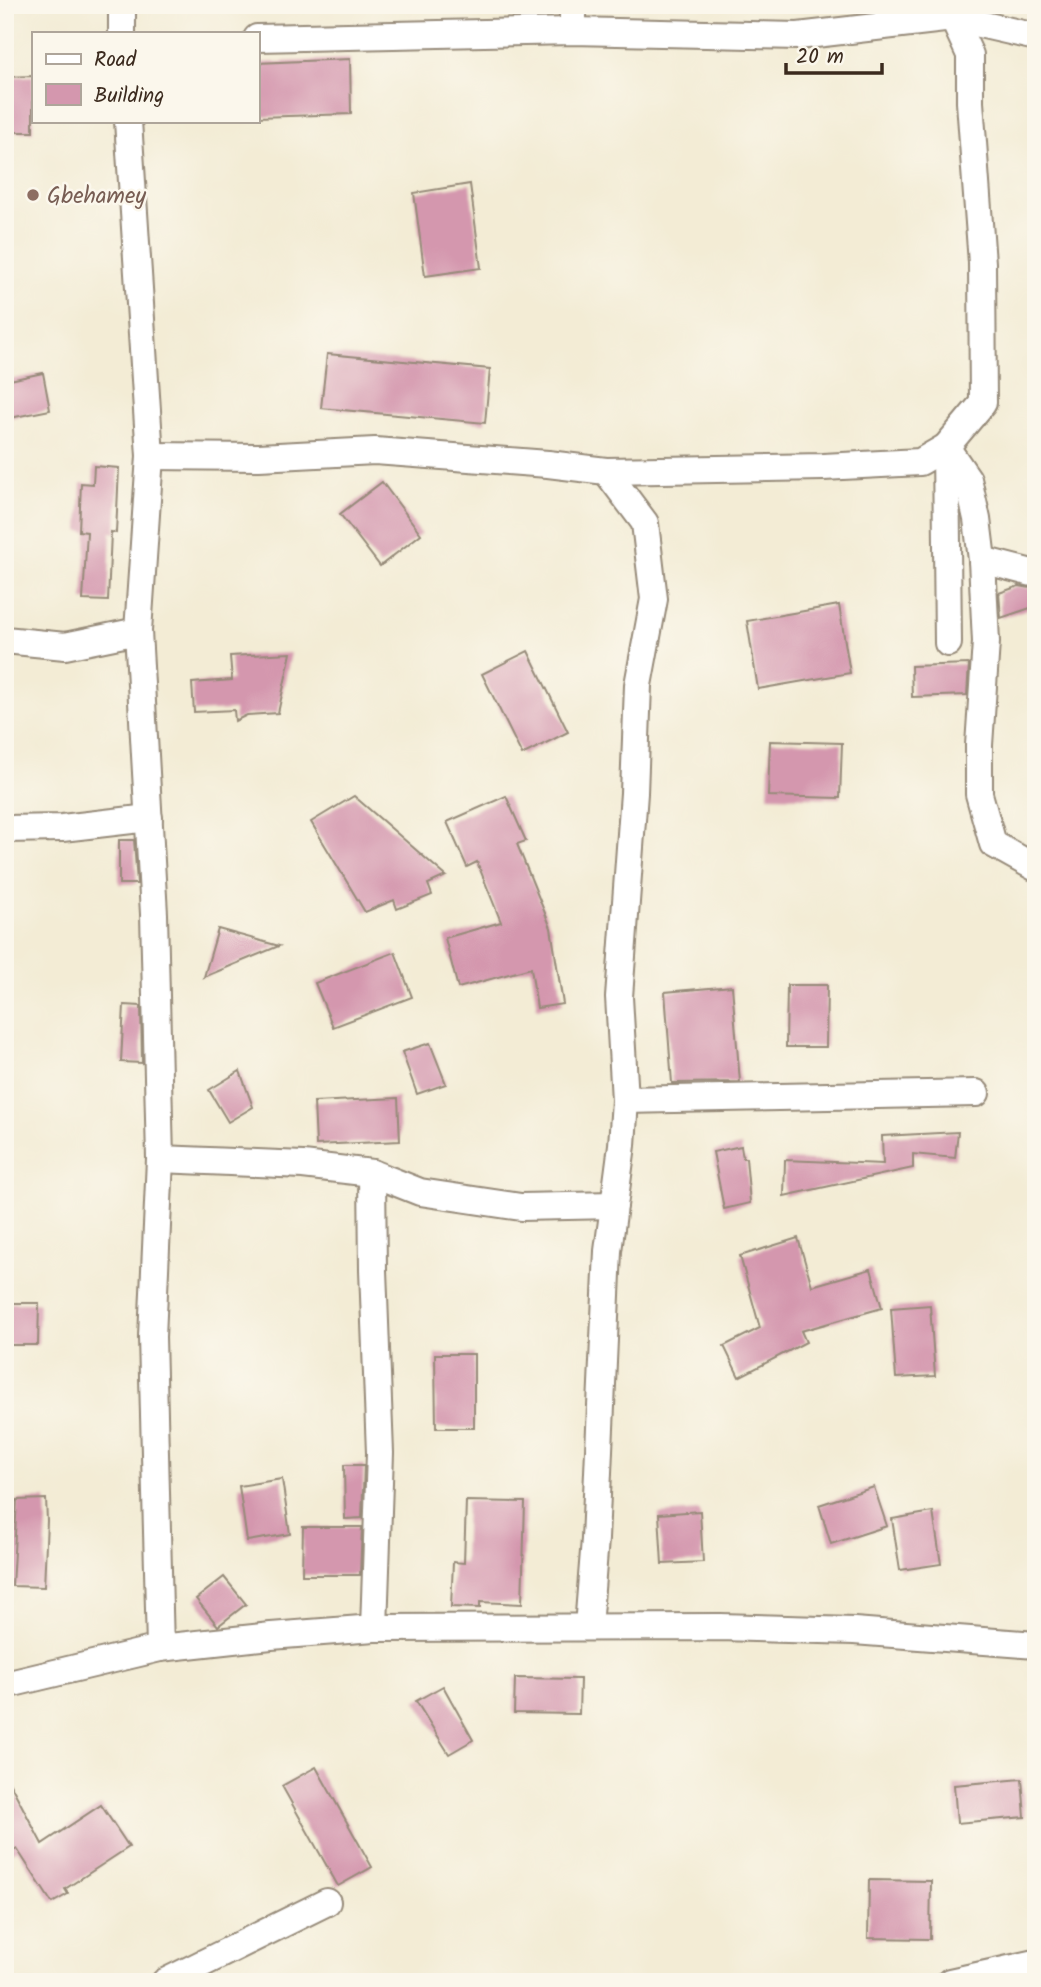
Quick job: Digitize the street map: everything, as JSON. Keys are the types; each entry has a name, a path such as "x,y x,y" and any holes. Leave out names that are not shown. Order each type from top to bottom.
{"street":[{"path":"122,5 122,32"},
{"path":"150,456 260,457 375,451 606,471 823,467 919,462 946,447 984,403 982,264 970,102 970,55 953,12"},
{"path":"259,38 573,18 798,36 953,12 1036,37"},
{"path":"128,122 150,456 138,631 154,914 160,1159 152,1337 160,1648"},
{"path":"946,447 968,479 982,560 986,642 979,745 979,794 993,844 1036,868"},
{"path":"946,447 948,642"},
{"path":"588,1626 594,1565 608,1251 625,1100 619,997 634,793 638,685 654,599 645,523 606,471"},
{"path":"982,560 1036,574"},
{"path":"5,640 65,646 138,631"},
{"path":"5,829 62,828 149,818"},
{"path":"625,1100 976,1093"},
{"path":"160,1159 303,1165 372,1173 420,1192 521,1207 614,1205"},
{"path":"372,1173 380,1454 374,1628"},
{"path":"5,1685 160,1648 374,1628 720,1627 854,1631 1036,1645"},
{"path":"165,1982 327,1902"},
{"path":"950,1982 1036,1963"}],"building":[{"path":"350,59 351,114 259,117 259,63"},
{"path":"32,76 33,132 5,132 5,77"},
{"path":"470,184 481,268 425,276 414,193"},
{"path":"327,354 490,369 485,423 321,408"},
{"path":"43,373 50,410 5,419 5,381"},
{"path":"94,466 119,468 116,533 111,532 108,601 83,600 87,532 79,531 81,483 93,484"},
{"path":"382,482 421,534 380,566 340,514"},
{"path":"1019,586 1036,589 1036,606 1001,618 999,593"},
{"path":"839,605 850,673 758,689 747,621"},
{"path":"528,651 568,732 522,755 482,674"},
{"path":"291,653 278,713 247,715 235,721 234,710 194,712 192,683 232,680 230,656"},
{"path":"969,664 967,695 912,697 911,666"},
{"path":"770,741 842,743 840,798 768,796"},
{"path":"354,796 446,876 428,884 432,895 397,909 394,900 365,912 311,822"},
{"path":"506,796 526,841 517,844 551,928 563,1004 537,1008 531,968 458,988 445,938 501,922 477,862 467,867 447,822"},
{"path":"119,840 134,840 137,884 119,884"},
{"path":"218,929 279,946 204,977"},
{"path":"395,952 412,997 333,1027 315,983"},
{"path":"787,985 827,985 826,1047 786,1047"},
{"path":"732,986 740,1082 672,1083 665,992"},
{"path":"124,1005 141,1006 142,1063 121,1062"},
{"path":"430,1043 446,1084 417,1094 402,1052"},
{"path":"240,1071 253,1107 228,1122 209,1090"},
{"path":"398,1098 400,1141 316,1145 314,1102"},
{"path":"958,1132 955,1158 913,1154 913,1168 784,1196 785,1160 883,1164 882,1136"},
{"path":"741,1146 743,1158 746,1158 750,1203 724,1209 713,1152"},
{"path":"798,1238 812,1286 871,1269 882,1308 801,1331 806,1342 739,1377 724,1346 760,1328 740,1256"},
{"path":"5,1303 39,1303 38,1345 5,1345"},
{"path":"930,1305 935,1376 896,1378 891,1308"},
{"path":"435,1354 474,1354 474,1428 436,1428"},
{"path":"344,1465 364,1465 362,1518 345,1519"},
{"path":"282,1479 290,1534 247,1541 239,1486"},
{"path":"874,1487 887,1526 831,1544 819,1505"},
{"path":"46,1499 44,1587 12,1586 17,1500"},
{"path":"466,1501 525,1502 522,1604 480,1602 480,1608 451,1607 453,1562 464,1563"},
{"path":"700,1511 703,1562 662,1564 659,1514"},
{"path":"933,1512 941,1564 900,1570 892,1519"},
{"path":"303,1527 362,1527 360,1575 302,1575"},
{"path":"224,1577 246,1604 218,1626 196,1599"},
{"path":"515,1678 580,1679 579,1714 514,1713"},
{"path":"443,1686 473,1740 449,1754 416,1701"},
{"path":"316,1767 372,1867 338,1886 282,1786"},
{"path":"5,1774 42,1844 101,1805 129,1847 65,1889 68,1894 52,1903 17,1849 5,1856"},
{"path":"1022,1779 1025,1817 957,1823 954,1785"},
{"path":"869,1880 931,1881 930,1939 868,1938"}],"place":[{"name":"Gbehamey","path":"33,195"}]}
